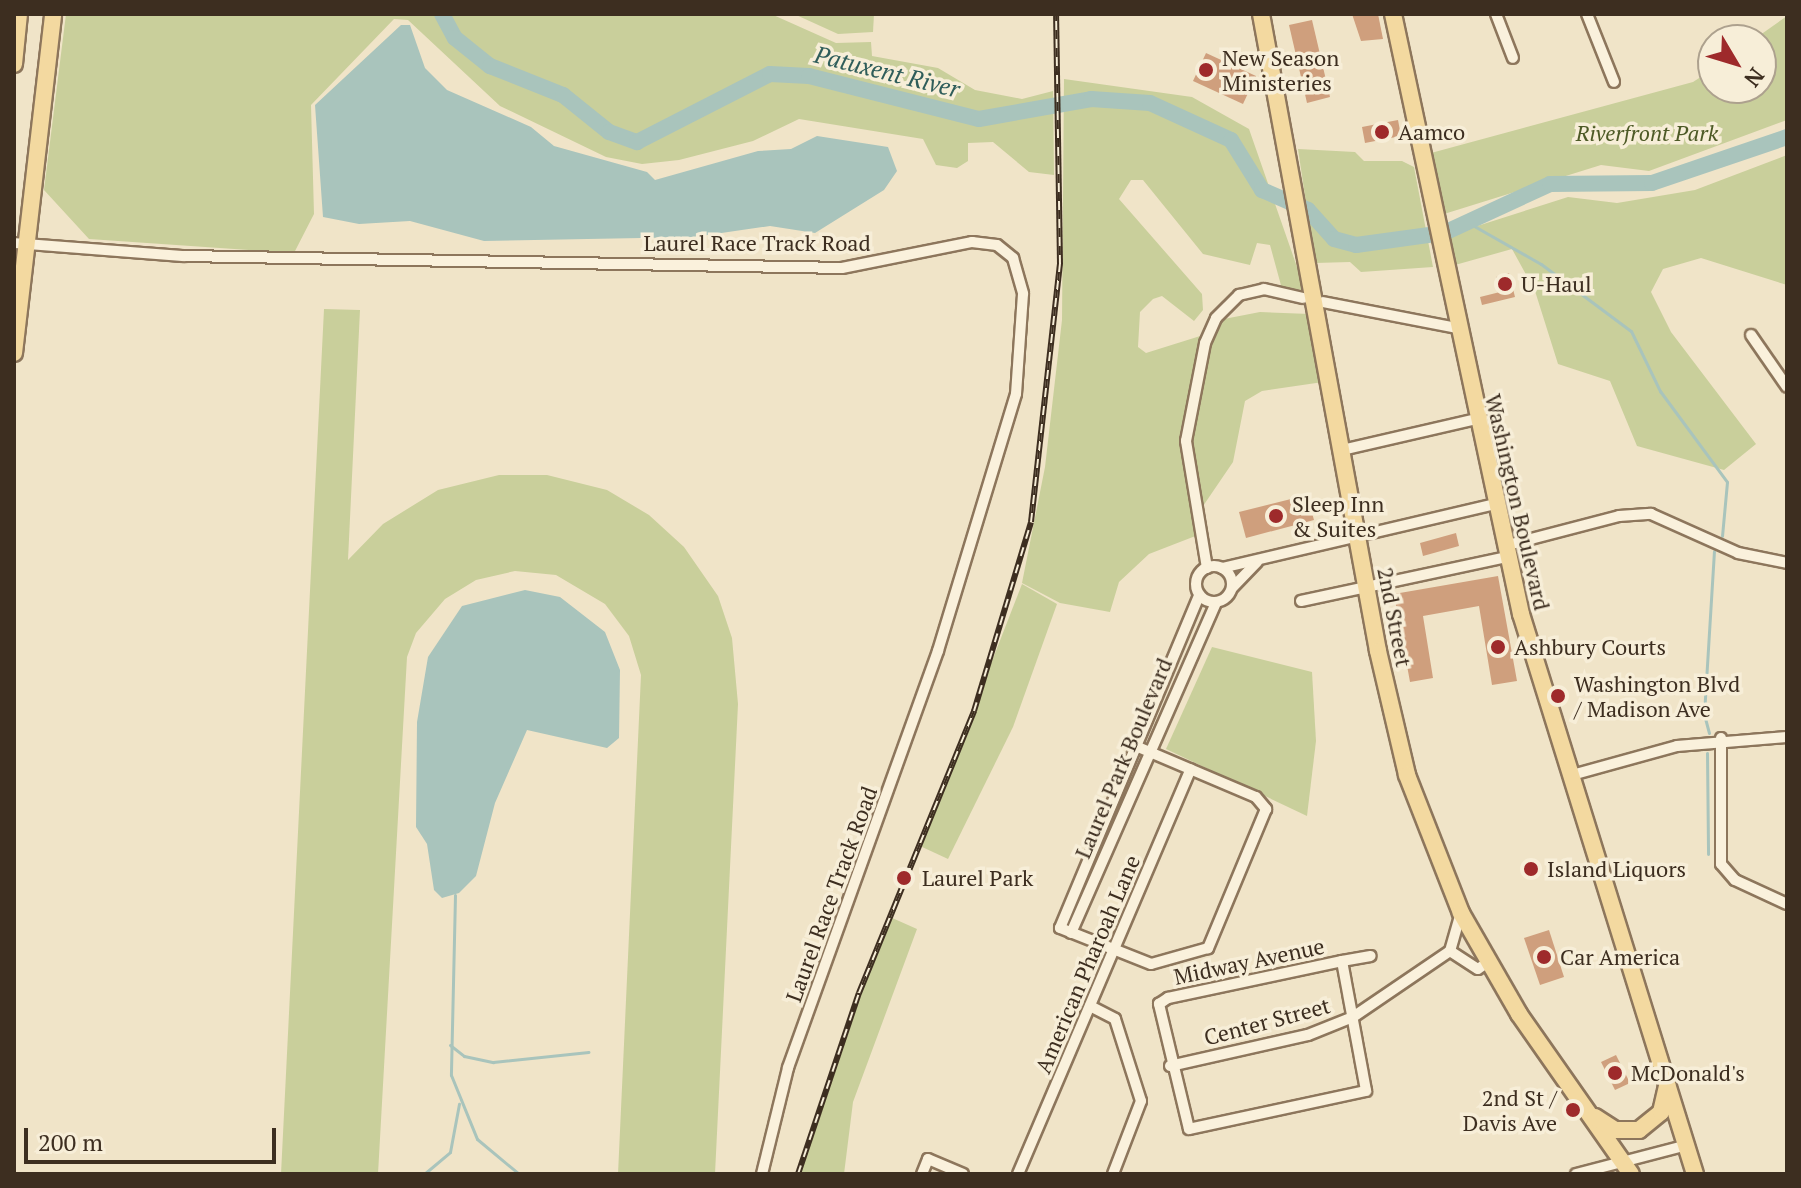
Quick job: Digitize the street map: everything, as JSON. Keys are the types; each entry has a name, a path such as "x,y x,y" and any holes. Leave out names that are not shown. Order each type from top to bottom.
{"main road":[{"path":"14,64 19,14"},
{"path":"14,353 20,243 53,14"},
{"name":"2nd Street","path":"1261,14 1366,586 1407,775 1461,913 1488,962 1626,1168"},
{"name":"Washington Boulevard","path":"1393,14 1443,268 1506,552 1572,775 1668,1076 1695,1174"},
{"path":"1584,1108 1615,1130 1639,1130 1661,1112 1668,1076"}],"street":[{"path":"1496,14 1513,58"},
{"path":"1587,14 1614,82"},
{"name":"Laurel Race Track Road","path":"20,243 184,256 842,268 972,242 997,245 1013,258 1023,294 1016,394 938,651 788,1068 762,1174"},
{"path":"1303,298 1264,289 1239,295 1216,318 1205,343 1186,441 1207,568 1258,561 1494,504"},
{"path":"1323,302 1457,328"},
{"path":"1751,335 1787,387"},
{"path":"1342,450 1476,419"},
{"path":"1301,601 1506,552 1619,516 1651,514 1738,553 1787,563"},
{"name":"Laurel Park Boulevard","path":"1207,568 1197,578 1199,595 1143,749 1071,933 1060,928 1143,749 1216,602 1258,561"},
{"path":"1222,568 1231,588"},
{"path":"1199,595 1216,602"},
{"path":"1572,775 1721,738 1787,737"},
{"path":"1721,738 1718,856 1724,872 1782,902 1787,889"},
{"path":"1071,933 1151,964 1208,948 1266,815 1256,797 1143,749"},
{"name":"American Pharoah Lane","path":"1018,1174 1191,769"},
{"path":"1461,913 1450,951 1478,969 1488,962"},
{"name":"Center Street","path":"1170,1066 1308,1035 1353,1017 1450,951"},
{"name":"Midway Avenue","path":"1353,1017 1366,1091 1189,1129 1157,1014 1163,1001 1371,956"},
{"path":"1342,961 1353,1017"},
{"path":"1090,1006 1115,1019 1141,1101 1113,1174"},
{"path":"1576,1174 1626,1168 1687,1145"},
{"path":"922,1174 928,1159 963,1174"}],"green space":[{"path":"66,14 771,14 836,43 871,42 872,56 938,68 975,90 1022,99 1053,91 1054,175 1029,172 993,142 968,143 968,161 957,168 936,165 923,139 799,119 753,141 679,160 642,164 606,157 500,106 408,20 394,19 311,105 314,214 294,253 89,239 44,190"},
{"path":"794,14 874,14 873,32 838,34"},
{"name":"Riverfront Park","path":"1787,16 1787,120 1649,171 1601,165 1444,214 1431,153 1697,79 1697,104 1777,104 1776,24"},
{"path":"1064,79 1192,97 1249,129 1305,290 1282,289 1270,245 1257,243 1250,265 1203,254 1143,180 1131,180 1119,199 1202,294 1203,310 1194,321 1162,296 1153,299 1140,312 1138,347 1146,353 1213,332 1224,319 1260,312 1310,314 1323,382 1262,391 1245,401 1233,462 1201,509 1198,535 1149,554 1119,582 1110,612 1060,603 1022,583 1045,467 1062,320"},
{"path":"1298,149 1355,152 1364,161 1402,161 1414,167 1433,267 1361,272 1350,262 1315,263"},
{"path":"1787,155 1787,285 1701,258 1663,269 1651,292 1671,332 1756,444 1724,470 1637,446 1610,381 1558,364 1535,291 1512,249 1455,265 1449,235 1568,197 1617,203 1695,190"},
{"path":"324,309 360,310 348,560 383,524 438,490 499,475 547,475 607,490 649,515 684,547 718,596 732,638 738,704 715,1174 618,1174 641,675 629,636 605,604 556,575 515,571 476,580 445,599 416,633 407,657 378,1174 281,1174"},
{"path":"1022,584 1057,604 1013,727 948,859 920,846"},
{"path":"1212,647 1312,672 1316,741 1307,816 1166,749"},
{"path":"890,917 917,929 853,1102 844,1174 798,1174 831,1068"}],"water":[{"path":"401,25 410,25 425,68 447,90 531,127 554,146 647,172 655,180 758,151 791,149 817,136 888,147 897,171 884,190 815,233 770,226 694,237 484,241 410,221 359,224 323,217 315,105"},
{"path":"525,590 560,597 605,632 620,670 619,738 607,748 527,730 495,803 476,876 459,893 442,898 434,890 427,844 416,827 417,722 428,657 462,606"}],"building":[{"path":"1352,14 1378,14 1383,39 1361,41"},
{"path":"1312,20 1330,97 1307,103 1289,25"},
{"path":"1206,53 1256,76 1243,104 1193,81"},
{"name":"Aamco","path":"1398,120 1401,136 1365,143 1362,127"},
{"name":"U-Haul","path":"1509,273 1515,297 1482,305 1480,297 1500,292 1496,277"},
{"name":"Sleep Inn & Suites","path":"1307,495 1314,520 1246,538 1239,512"},
{"path":"1456,533 1459,546 1423,556 1420,543"},
{"name":"Ashbury Courts","path":"1498,576 1517,681 1492,685 1479,606 1423,616 1433,678 1410,682 1394,594"},
{"name":"Car America","path":"1549,930 1564,977 1540,985 1524,938"},
{"name":"McDonald's","path":"1616,1055 1630,1083 1615,1090 1601,1062"}],"waterway":[{"name":"Patuxent River","path":"442,14 455,38 490,66 563,95 609,132 637,142 770,74 809,76 979,119 1091,99 1150,103 1231,140 1262,190 1308,210 1334,239 1356,245 1444,233 1550,184 1652,183 1787,137"},
{"path":"1467,222 1541,264 1631,331 1660,391 1727,482 1722,536"},
{"path":"1709,733 1704,714 1714,551"},
{"path":"1707,753 1708,854"},
{"path":"455,895 451,1075 477,1139 519,1174"},
{"path":"450,1045 464,1056 493,1062 588,1052"},
{"path":"424,1174 450,1152 459,1104"}],"railway":[{"path":"798,1174 859,993 974,711 1031,522 1060,264 1056,14"}],"place":[{"name":"New Season Ministeries","path":"1206,70"},
{"name":"Aamco","path":"1382,132"},
{"name":"U-Haul","path":"1505,284"},
{"name":"Sleep Inn & Suites","path":"1276,516"},
{"name":"Ashbury Courts","path":"1498,647"},
{"name":"Washington Blvd / Madison Ave","path":"1558,696"},
{"name":"Island Liquors","path":"1531,869"},
{"name":"Laurel Park","path":"904,878"},
{"name":"Car America","path":"1544,957"},
{"name":"McDonald's","path":"1615,1073"},
{"name":"2nd St / Davis Ave","path":"1573,1110"}]}
